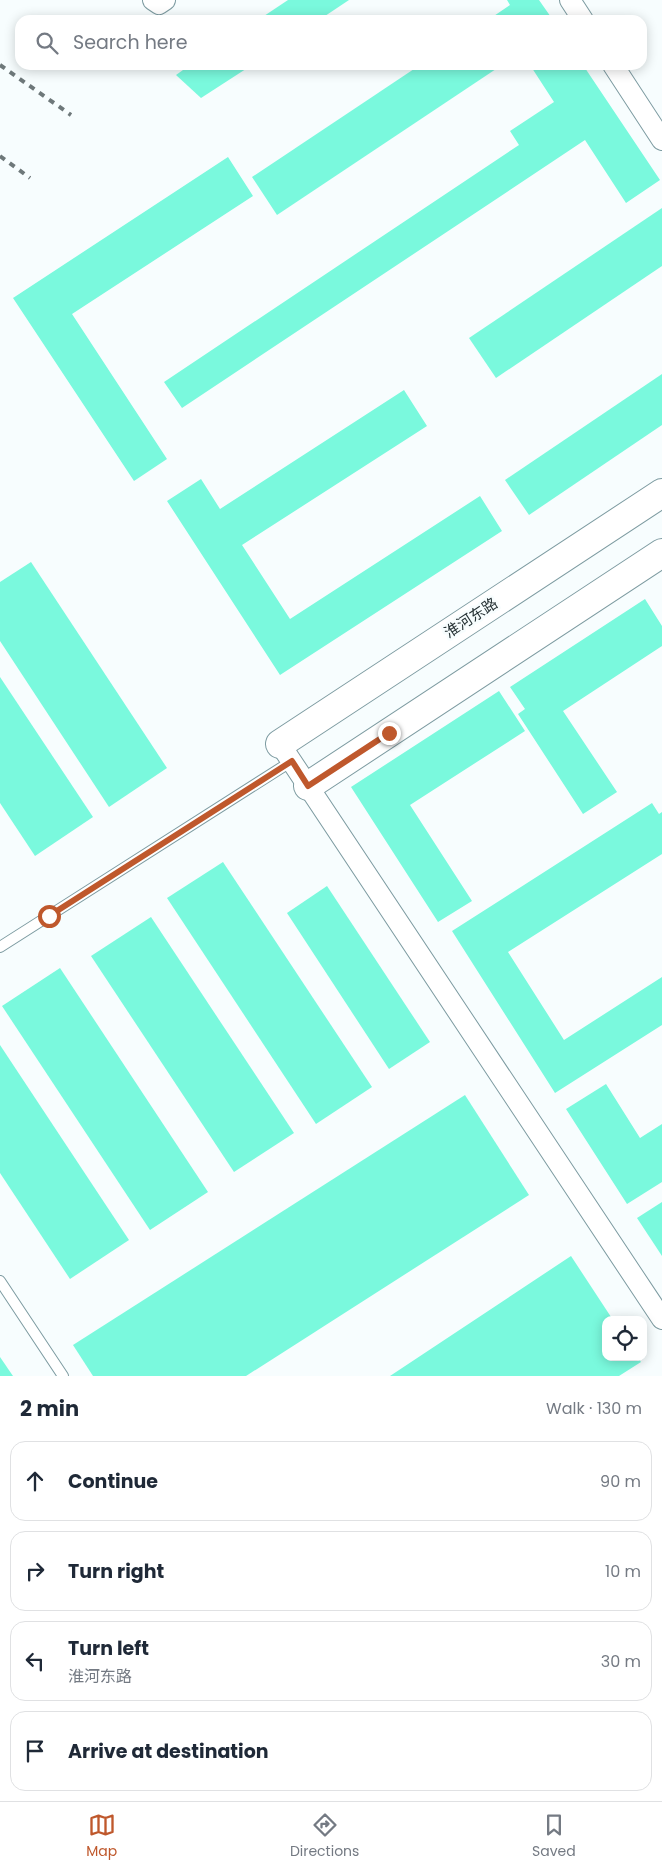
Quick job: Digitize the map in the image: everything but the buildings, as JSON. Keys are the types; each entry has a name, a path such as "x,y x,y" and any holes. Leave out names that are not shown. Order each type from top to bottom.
{"main road":[{"name":"淮河东路","path":"286,752 662,493"},
{"path":"308,786 662,553"}],"street":[{"path":"153,0 159,4 165,0"},
{"path":"570,0 580,15"},
{"path":"616,70 662,140"},
{"path":"286,752 662,1319"}],"lane":[{"path":"0,947 286,752"},
{"path":"0,1281 62,1376"}],"railway":[{"path":"0,65 71,115"},
{"path":"0,156 30,178"}],"route":[{"path":"49,916 292,761 308,786 389,733"}]}
